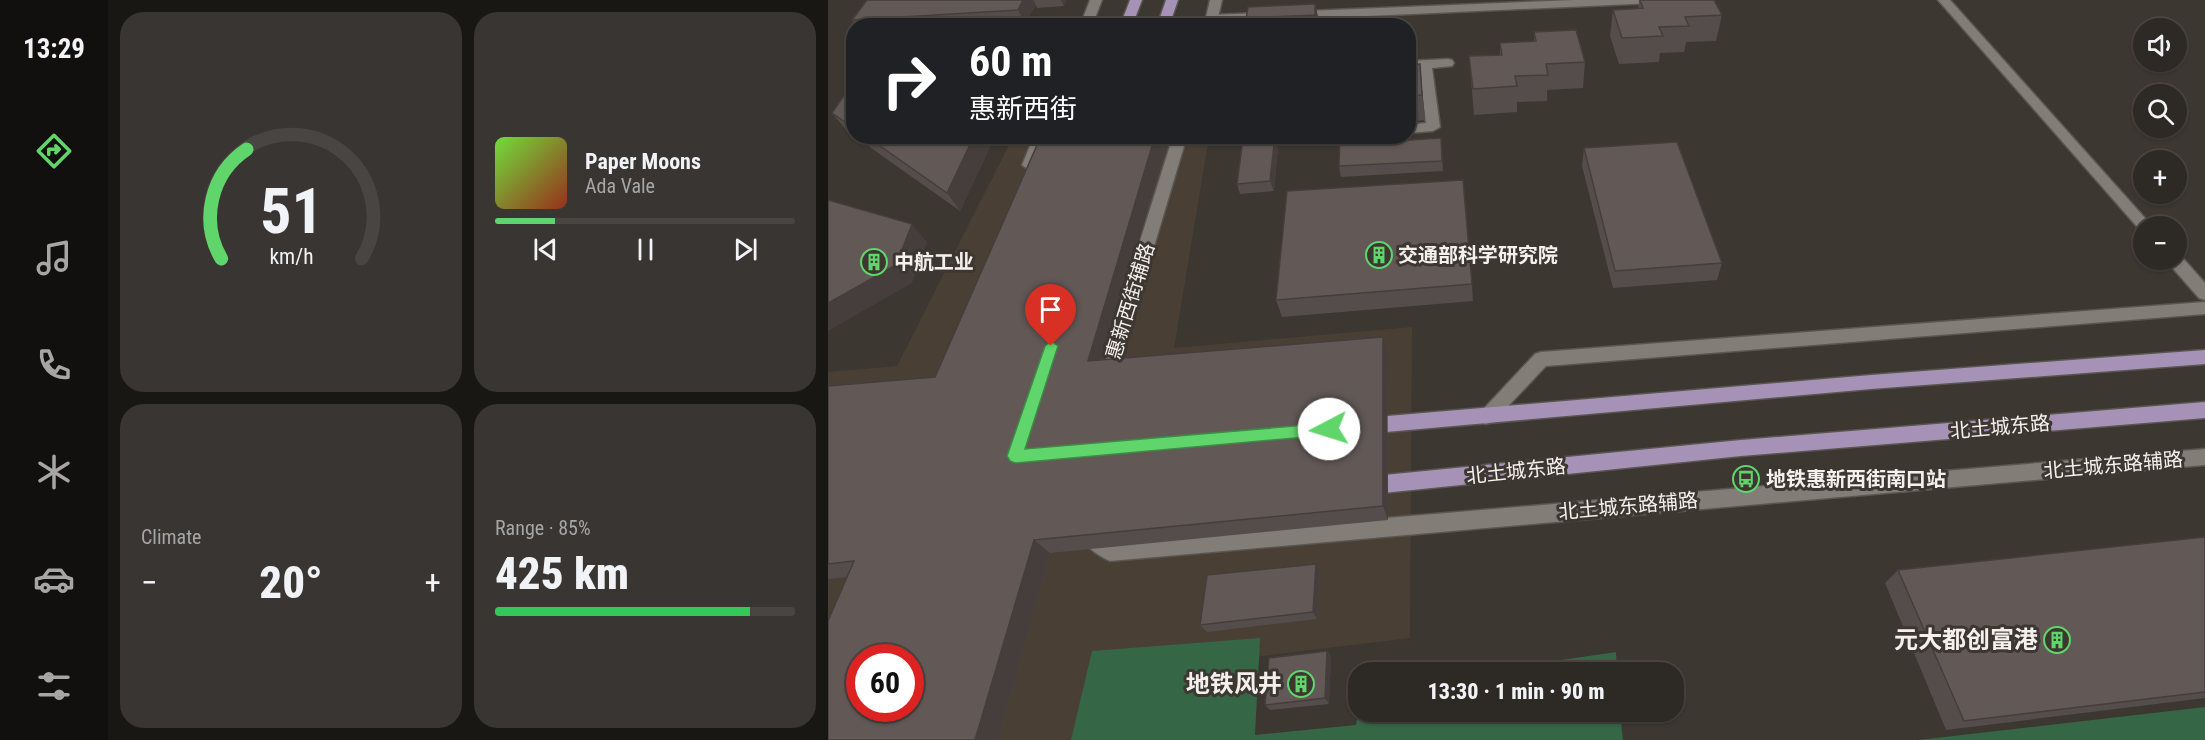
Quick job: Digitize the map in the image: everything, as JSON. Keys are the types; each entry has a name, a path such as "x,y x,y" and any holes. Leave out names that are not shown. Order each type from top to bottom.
{"main road":[{"path":"1129,18 1136,0"},
{"path":"1166,18 1172,0"},
{"path":"1347,428 1871,382 2205,357"},
{"name":"北土城东路","path":"1342,488 1741,448 2205,411"}],"street":[{"path":"1089,18 1096,0"},
{"path":"1212,18 1216,0"},
{"path":"1292,18 1654,0"},
{"path":"1944,0 2136,216"},
{"path":"1416,65 1448,63"},
{"path":"1416,128 1433,127 1425,64"},
{"path":"1023,179 1038,144"},
{"name":"惠新西街辅路","path":"1099,404 1178,144"},
{"path":"2184,270 2205,294"},
{"path":"1486,416 1540,358 2205,308"},
{"name":"北土城东路辅路","path":"1074,522 1110,551 2205,457"}],"shaded area":[{"path":"1009,144 1208,144 1174,348 1412,327 1410,638 1128,672 1108,740 828,740 828,372 897,366"}],"green space":[{"path":"1260,638 1255,735 1356,725 1357,722 1621,722 1623,740 1071,740 1092,651"},
{"path":"1616,652 1616,662 1548,662"},
{"path":"2205,707 2205,740 1918,740"}],"building":[{"path":"867,0 1023,0 1018,10 854,18"},
{"path":"1640,0 1714,0 1722,15 1685,17 1689,26 1659,27 1663,36 1622,38 1613,10 1643,8"},
{"path":"1315,4 1315,15 1246,18 1248,7"},
{"path":"1576,30 1585,62 1546,64 1548,75 1515,76 1517,86 1473,89 1469,56 1502,55 1500,43 1536,41 1534,32"},
{"path":"1416,64 1420,64 1422,95 1416,95"},
{"path":"846,93 846,123 832,113"},
{"path":"1441,138 1442,161 1339,166 1340,144 1416,144 1416,140"},
{"name":"交通部科学研究院","path":"1677,142 1722,263 1615,271 1584,148"},
{"path":"877,144 970,144 947,193"},
{"path":"1037,144 1153,144 1088,361 1383,337 1383,506 1034,540 975,740 828,740 828,621 854,561 828,564 828,386 935,377"},
{"path":"1242,144 1274,144 1270,181 1237,184"},
{"name":"交通部科学研究院","path":"1463,180 1472,284 1276,300 1287,191"},
{"name":"中航工业","path":"828,200 912,224 896,265 828,303"},
{"name":"元大都创富港","path":"2205,537 2205,692 1964,721 1898,570"},
{"path":"1316,564 1313,612 1200,625 1207,575"},
{"name":"地铁风井","path":"1327,651 1325,698 1265,705 1269,658"}],"place":[{"name":"交通部科学研究院","path":"1379,255"},
{"name":"中航工业","path":"874,262"},
{"name":"地铁惠新西街南口站","path":"1746,479"},
{"name":"元大都创富港","path":"2057,640"},
{"name":"地铁风井","path":"1301,684"}],"route":[{"path":"1051,346 1015,456 1329,429"}]}
